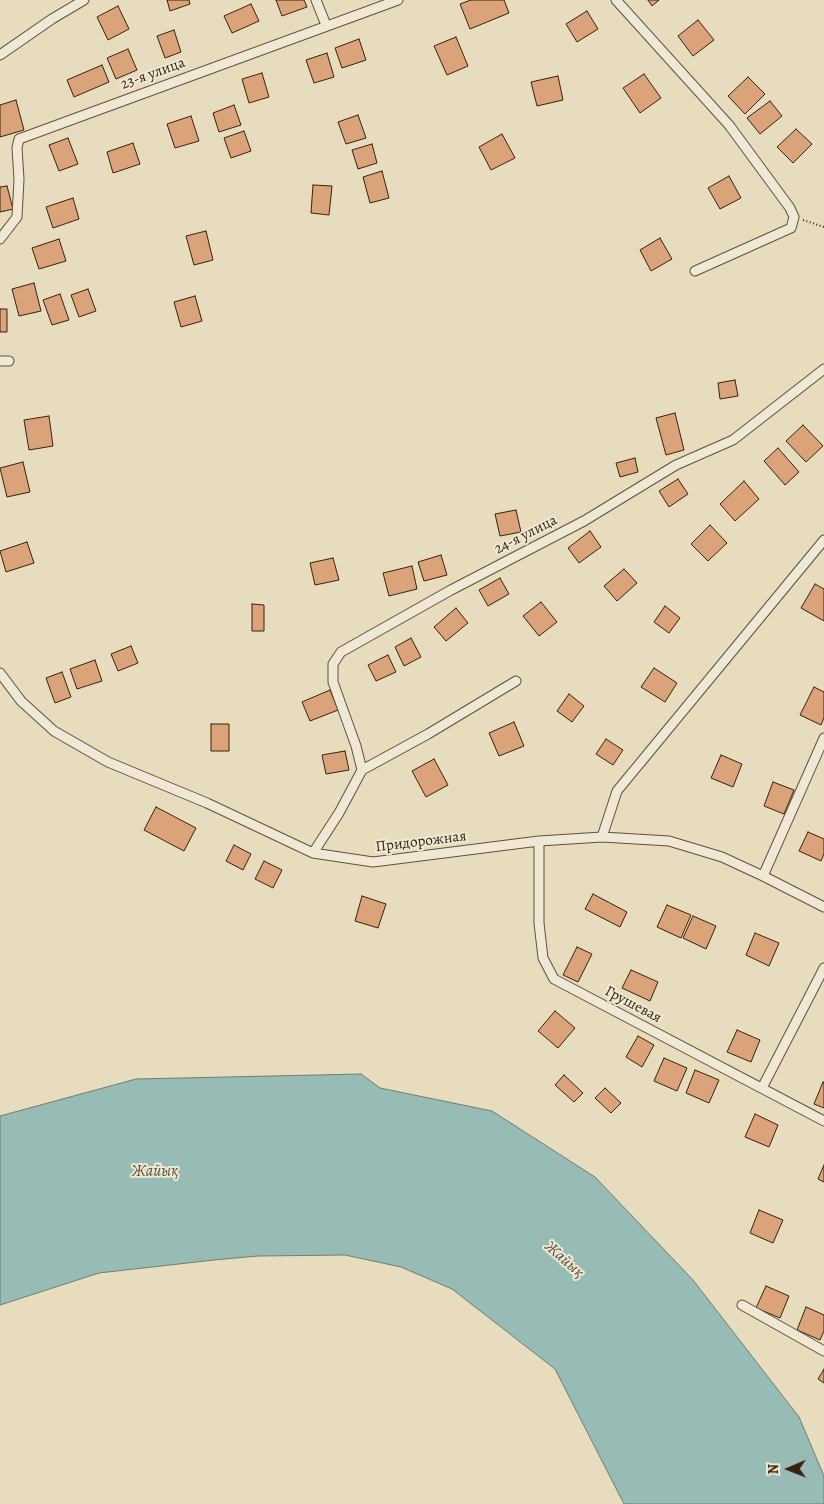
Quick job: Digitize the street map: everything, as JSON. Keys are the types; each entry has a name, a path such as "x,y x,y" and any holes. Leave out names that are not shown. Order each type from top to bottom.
{"street":[{"path":"0,55 52,19 84,0"},
{"path":"316,0 326,25"},
{"name":"23-я улица","path":"0,239 17,217 19,179 17,148 19,139 398,0"},
{"path":"616,0 729,125 790,208 794,217 791,228 695,271"},
{"name":"24-я улица","path":"362,770 356,746 333,682 332,664 341,652 451,590 584,520 676,465 733,440 824,369"},
{"path":"602,837 617,791 824,540"},
{"name":"Придорожная","path":"0,673 21,701 54,731 108,762 207,803 314,853 373,862 539,842 602,837 669,841 722,858 763,876 824,907"},
{"path":"314,853 339,813 362,770 428,734 516,681"},
{"path":"763,876 824,738"},
{"name":"Грушевая","path":"539,842 539,923 543,958 554,979 824,1121"},
{"path":"762,1088 824,968"},
{"path":"742,1305 824,1351"}],"path":[{"path":"794,217 824,227"}],"water":[{"name":"Жайық","path":"361,1074 380,1088 492,1111 595,1177 693,1280 799,1417 824,1476 824,1504 624,1504 555,1369 452,1289 401,1267 345,1255 258,1256 214,1260 99,1273 0,1305 0,1116 136,1079"}],"building":[{"path":"167,0 189,0 190,4 170,11"},
{"path":"276,0 304,0 307,7 282,16"},
{"path":"471,0 504,0 509,13 470,29 460,4"},
{"path":"648,0 659,0 652,6"},
{"path":"251,4 259,21 232,33 224,16"},
{"path":"118,6 129,29 108,40 97,17"},
{"path":"587,11 598,29 577,42 566,24"},
{"path":"698,20 714,40 693,56 678,36"},
{"path":"174,30 181,52 165,58 157,36"},
{"path":"456,37 468,66 447,75 434,46"},
{"path":"359,39 366,60 342,68 335,48"},
{"path":"128,49 137,70 116,79 107,58"},
{"path":"327,53 334,77 314,83 306,60"},
{"path":"102,65 109,82 74,97 67,80"},
{"path":"262,73 269,97 249,103 242,79"},
{"path":"644,74 661,98 640,113 623,88"},
{"path":"558,76 563,100 537,106 531,82"},
{"path":"748,77 765,94 745,114 728,96"},
{"path":"16,100 24,130 0,137 0,105"},
{"path":"770,101 782,116 760,134 747,118"},
{"path":"234,105 241,125 219,132 213,113"},
{"path":"358,115 366,138 346,144 338,122"},
{"path":"191,116 199,141 175,148 167,124"},
{"path":"796,129 812,144 793,163 777,147"},
{"path":"244,131 251,151 231,158 224,138"},
{"path":"502,134 515,158 491,170 479,147"},
{"path":"68,138 78,164 59,171 49,145"},
{"path":"133,143 140,164 113,173 107,152"},
{"path":"372,144 377,163 358,169 352,150"},
{"path":"382,171 389,198 370,203 363,177"},
{"path":"729,176 741,198 720,209 708,188"},
{"path":"313,185 332,186 329,215 311,213"},
{"path":"7,186 13,209 0,212 0,187"},
{"path":"73,198 79,219 53,228 46,207"},
{"path":"206,231 213,260 194,265 186,236"},
{"path":"660,238 672,259 651,271 640,250"},
{"path":"59,239 66,261 39,269 32,248"},
{"path":"34,283 41,311 19,316 12,289"},
{"path":"88,289 96,311 79,317 71,295"},
{"path":"60,294 69,320 52,325 43,300"},
{"path":"195,296 202,321 181,327 174,302"},
{"path":"0,309 7,309 7,332 0,332"},
{"path":"735,380 738,396 720,399 718,383"},
{"path":"675,413 684,450 666,455 656,418"},
{"path":"49,416 53,446 29,450 24,420"},
{"path":"803,425 823,446 806,462 786,441"},
{"path":"778,448 799,472 785,485 764,461"},
{"path":"635,458 638,472 620,477 616,463"},
{"path":"23,462 30,492 7,497 0,468"},
{"path":"678,479 688,494 669,507 659,491"},
{"path":"744,481 759,499 735,521 720,504"},
{"path":"516,510 521,532 500,536 495,514"},
{"path":"710,525 727,543 708,561 691,544"},
{"path":"590,531 601,547 579,563 568,548"},
{"path":"27,542 34,563 6,572 0,551"},
{"path":"441,555 447,575 424,581 418,562"},
{"path":"333,558 339,580 315,585 310,563"},
{"path":"412,566 417,589 389,596 383,573"},
{"path":"624,569 637,583 617,601 604,586"},
{"path":"500,578 509,594 488,606 479,590"},
{"path":"815,584 824,589 824,621 801,608"},
{"path":"541,602 557,622 539,636 523,616"},
{"path":"252,604 264,605 264,631 252,631"},
{"path":"665,606 680,618 669,633 654,622"},
{"path":"456,608 468,623 446,641 434,627"},
{"path":"411,638 421,657 404,666 395,647"},
{"path":"131,646 138,663 118,671 111,654"},
{"path":"388,655 396,672 376,681 368,665"},
{"path":"95,660 102,681 77,689 70,669"},
{"path":"654,668 677,683 665,702 641,687"},
{"path":"62,672 71,697 55,703 46,678"},
{"path":"814,687 824,692 824,718 821,725 800,715"},
{"path":"330,690 338,710 310,721 302,702"},
{"path":"569,694 584,706 572,722 557,711"},
{"path":"514,722 524,746 499,756 489,733"},
{"path":"211,724 229,724 229,751 211,751"},
{"path":"606,739 623,750 613,765 596,754"},
{"path":"345,751 349,770 326,774 322,755"},
{"path":"721,755 742,764 733,787 711,778"},
{"path":"434,759 448,785 426,797 412,771"},
{"path":"773,782 794,790 784,814 764,806"},
{"path":"156,807 196,828 184,851 144,830"},
{"path":"808,832 824,839 824,854 821,861 799,851"},
{"path":"234,845 251,854 243,870 226,861"},
{"path":"264,861 282,870 273,888 255,879"},
{"path":"593,894 627,912 620,927 585,909"},
{"path":"362,896 386,904 378,928 355,921"},
{"path":"667,905 691,915 681,938 657,927"},
{"path":"693,916 716,926 706,949 683,938"},
{"path":"755,933 779,943 769,966 746,955"},
{"path":"577,947 592,954 578,982 563,975"},
{"path":"631,970 658,982 650,1001 622,988"},
{"path":"555,1011 575,1028 558,1048 538,1031"},
{"path":"737,1030 760,1040 751,1062 727,1052"},
{"path":"638,1036 654,1045 642,1067 626,1057"},
{"path":"664,1058 687,1068 677,1091 654,1081"},
{"path":"695,1070 719,1080 709,1103 686,1093"},
{"path":"564,1075 583,1093 574,1102 555,1085"},
{"path":"824,1082 824,1108 814,1104"},
{"path":"605,1088 621,1103 611,1113 595,1098"},
{"path":"755,1114 778,1125 769,1147 745,1137"},
{"path":"824,1165 824,1182 818,1179"},
{"path":"759,1210 783,1220 773,1243 750,1233"},
{"path":"766,1286 789,1296 780,1318 756,1308"},
{"path":"806,1307 824,1315 824,1331 820,1340 797,1330"},
{"path":"824,1369 824,1383 818,1379"}]}
